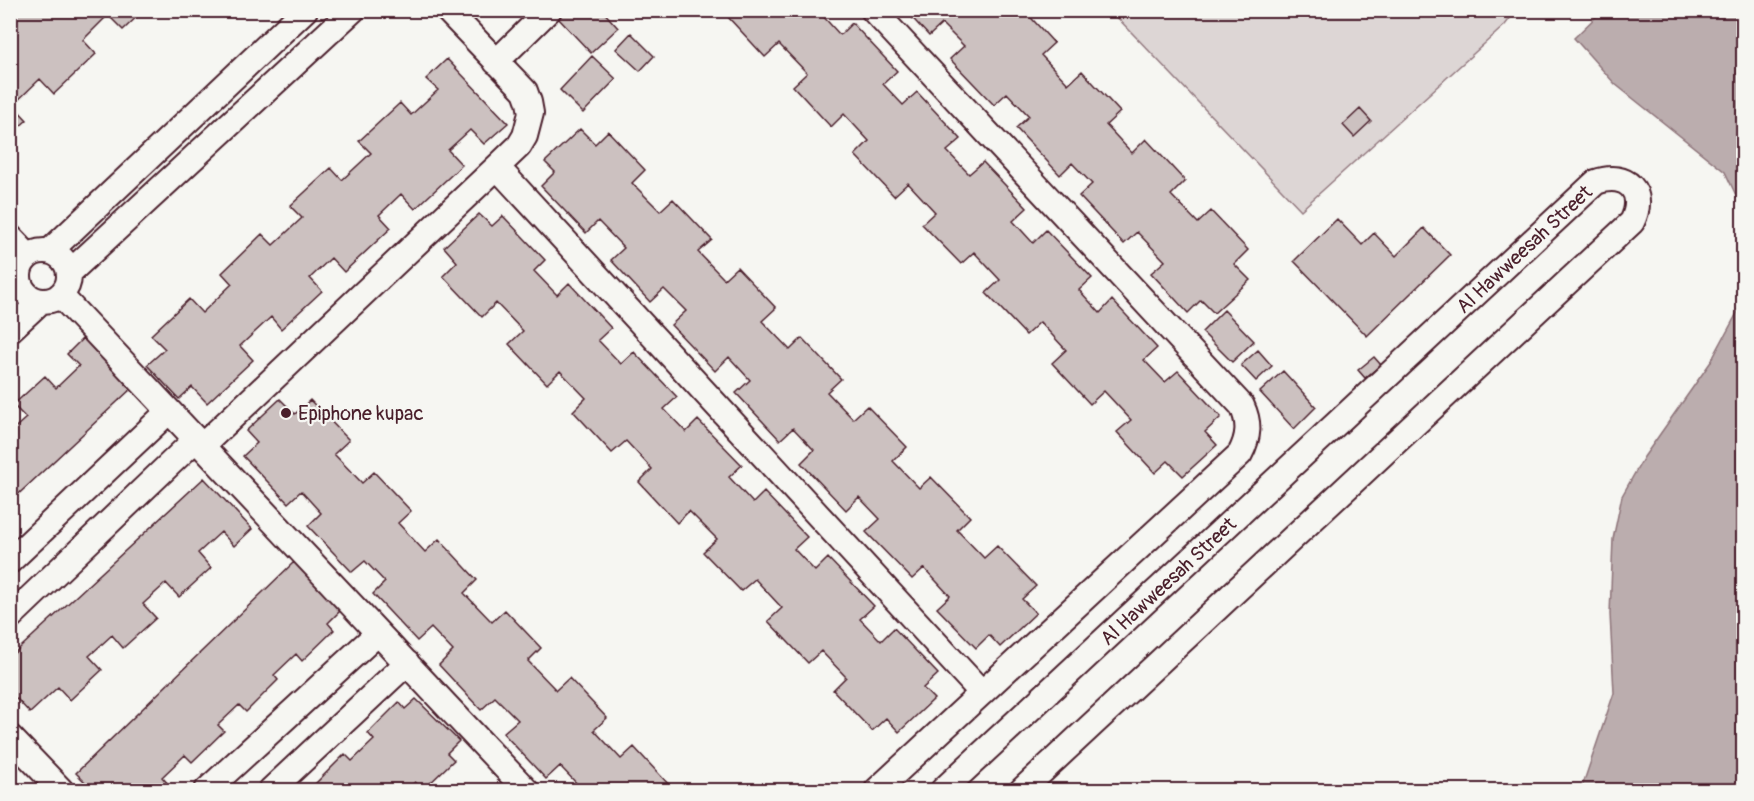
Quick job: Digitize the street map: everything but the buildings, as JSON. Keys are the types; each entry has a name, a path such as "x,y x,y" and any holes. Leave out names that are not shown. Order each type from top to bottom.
{"street":[{"path":"57,290 26,294 15,283 19,270 305,10"},
{"path":"10,330 57,290 353,10"},
{"path":"10,618 519,146 525,136 531,113 525,91 447,10"},
{"path":"496,62 549,10"},
{"path":"873,10 1242,405 1248,425 1248,435 1240,454 877,790"},
{"path":"497,167 982,693"},
{"name":"Al Hawweesah Street","path":"943,790 1596,182 1608,178 1621,179 1632,186 1638,198 1638,211 1632,222 1022,790"},
{"path":"10,237 39,253 59,255 66,263 57,290"},
{"path":"57,290 526,790"},
{"path":"10,561 169,411"},
{"path":"207,790 378,633"},
{"path":"271,790 407,663"},
{"path":"10,737 61,790"}],"shaded area":[{"path":"1512,10 1515,12 1505,25 1301,210 1111,11"},
{"path":"1602,11 1743,11 1743,210 1725,172 1615,84 1574,38"},
{"path":"1743,287 1743,790 1581,790 1614,693 1610,614 1613,539 1622,496 1644,457 1710,363 1737,313"}],"place":[{"name":"Epiphone kupac","path":"286,413"}]}
